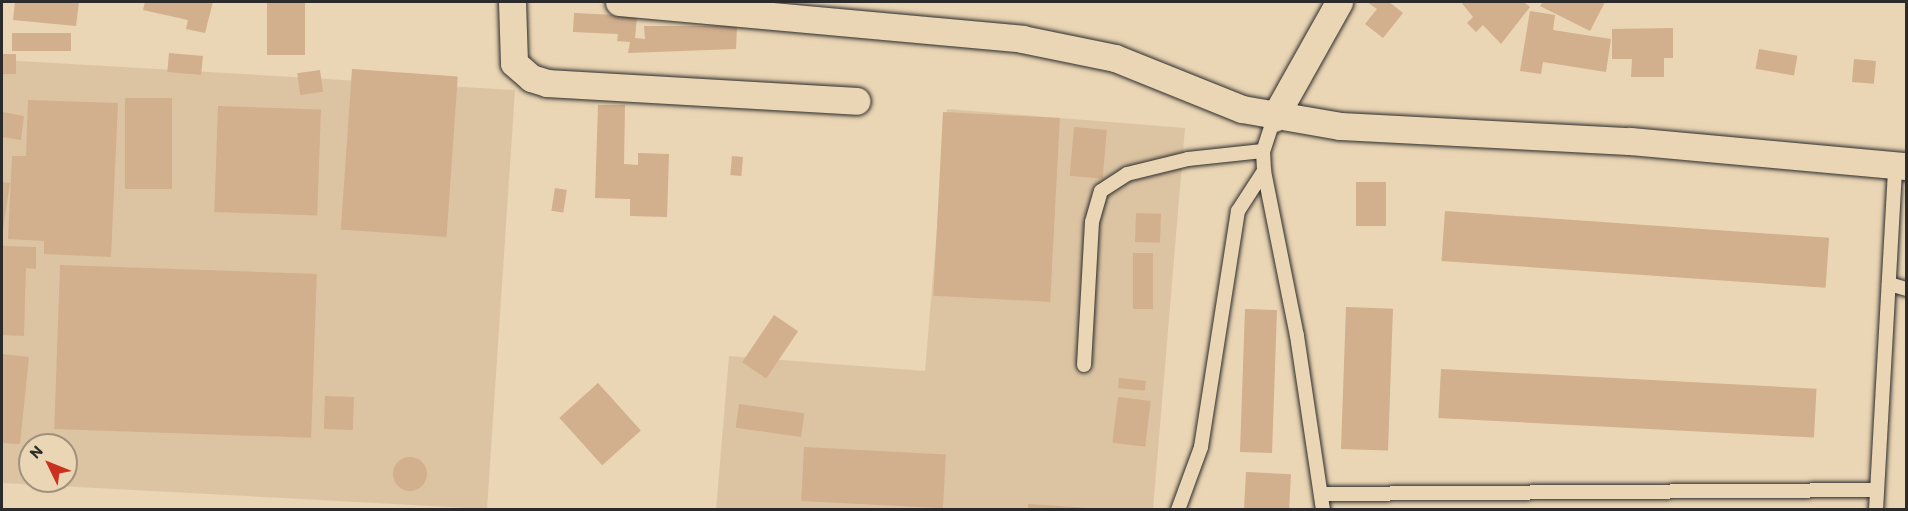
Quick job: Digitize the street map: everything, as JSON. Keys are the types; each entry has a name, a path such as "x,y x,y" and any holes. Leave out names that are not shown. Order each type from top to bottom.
{"street":[{"path":"512,2 514,63 531,78 547,83 856,101"},
{"path":"619,2 952,28 1022,39 1114,58 1274,118 1340,126 1630,141 1901,166"},
{"path":"1274,118 1339,2"}],"lane":[{"path":"1274,118 1263,151 1264,171 1297,336 1323,510"},
{"path":"1084,365 1092,222 1101,191 1127,174 1188,159 1263,151"},
{"path":"1876,510 1889,284 1901,166"},
{"path":"1178,510 1202,447 1238,211 1264,171"},
{"path":"1889,284 1906,289"},
{"path":"1321,494 1877,490"}],"shaded area":[{"path":"2,60 515,90 487,509 78,487 78,433 18,433 18,484 2,483"},
{"path":"947,109 1185,128 1153,509 716,510 729,356 925,371"}],"building":[{"path":"15,2 79,2 76,26 13,20"},
{"path":"145,2 213,2 205,33 186,29 188,20 143,10"},
{"path":"267,2 305,2 305,55 267,55"},
{"path":"1367,2 1389,2 1403,13 1383,38 1365,24 1377,9"},
{"path":"1461,2 1524,2 1530,7 1501,44 1483,25 1476,32 1467,23 1473,17"},
{"path":"1543,2 1605,2 1590,31 1540,6"},
{"path":"1530,11 1555,15 1553,30 1611,39 1606,72 1543,62 1541,74 1520,71"},
{"path":"574,13 637,16 635,38 645,39 644,26 737,26 736,49 628,53 630,42 617,41 618,34 573,32"},
{"path":"1673,28 1673,58 1664,58 1664,77 1631,77 1632,59 1612,59 1612,29"},
{"path":"12,33 71,33 71,51 12,51"},
{"path":"1759,49 1797,56 1794,75 1756,69"},
{"path":"169,53 203,56 201,75 167,72"},
{"path":"2,54 16,54 16,74 2,74"},
{"path":"1854,59 1876,61 1874,84 1852,82"},
{"path":"352,69 458,76 447,237 341,230"},
{"path":"320,70 323,92 300,95 297,73"},
{"path":"125,98 172,98 172,189 125,189"},
{"path":"28,100 118,103 111,257 44,254 44,241 8,239 12,156 26,156"},
{"path":"598,105 625,105 624,164 638,165 638,153 669,154 667,217 630,216 630,199 595,198"},
{"path":"218,106 321,110 317,216 214,212"},
{"path":"2,112 24,116 21,140 2,137"},
{"path":"943,112 1060,118 1050,302 933,296"},
{"path":"1074,127 1107,130 1103,179 1070,176"},
{"path":"732,156 743,157 741,176 730,175"},
{"path":"2,182 10,183 3,229 2,229"},
{"path":"1356,182 1386,182 1386,226 1356,226"},
{"path":"555,188 567,190 563,213 551,211"},
{"path":"1445,211 1829,238 1826,288 1442,261"},
{"path":"1136,213 1161,214 1160,243 1135,242"},
{"path":"2,246 36,247 36,269 26,268 24,336 2,335"},
{"path":"1133,253 1153,253 1153,309 1133,309"},
{"path":"60,265 317,274 311,438 54,429"},
{"path":"1346,307 1393,309 1388,451 1341,449"},
{"path":"1245,309 1277,310 1272,453 1240,452"},
{"path":"774,315 798,331 766,378 742,362"},
{"path":"2,354 29,357 18,444 2,443"},
{"path":"1441,369 1816,389 1814,438 1438,418"},
{"path":"1119,378 1146,381 1145,391 1118,388"},
{"path":"598,383 641,431 602,465 559,418"},
{"path":"325,396 354,397 353,430 324,429"},
{"path":"1118,397 1151,401 1145,447 1112,443"},
{"path":"739,404 804,413 801,437 736,428"},
{"path":"804,447 946,454 943,508 801,501"},
{"path":"410,457 422,462 427,474 422,486 410,491 398,486 393,474 398,462"},
{"path":"1246,472 1291,474 1289,510 1244,510"},
{"path":"1028,504 1089,508 1089,510 1028,510"}]}
